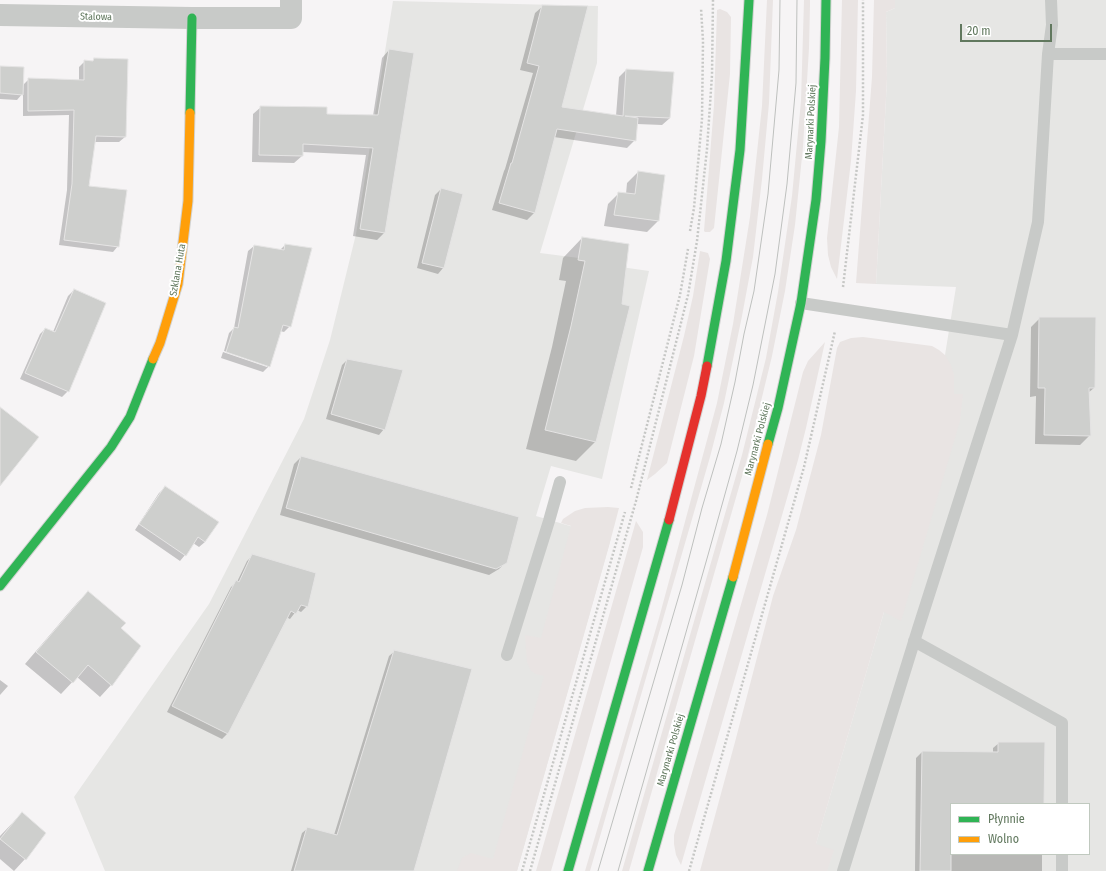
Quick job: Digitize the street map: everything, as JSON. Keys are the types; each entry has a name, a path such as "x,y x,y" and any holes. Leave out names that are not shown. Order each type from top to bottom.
{"main road":[{"path":"568,871 672,510 701,396 726,261 740,150 749,0"},
{"name":"Marynarki Polskiej","path":"648,871 731,584 778,408 801,303 816,200 825,58 826,0"},
{"name":"Szklana Huta","path":"0,586 111,447 130,417 160,343 178,284 188,201 192,18"}],"street":[{"path":"192,18 291,18 291,0"},
{"name":"Stalowa","path":"0,15 192,18"}],"lane":[{"path":"843,871 914,641 1012,335 1038,222 1048,54 1052,25 1051,0"},
{"path":"1048,54 1106,54"},
{"path":"801,303 1012,335"},
{"path":"507,655 560,482"},
{"path":"914,641 1062,724 1062,803"},
{"path":"1062,855 1062,871"}],"path":[{"path":"530,871 636,501 688,295 698,233 708,149 712,75 713,0"},
{"path":"690,231 694,208 702,119 703,41 701,8"},
{"path":"631,488 680,295 688,249"},
{"path":"522,871 625,512"}],"shaded area":[{"path":"767,0 773,0 769,103 762,179 753,257 724,403 710,457 590,871 585,871 659,618 717,403 733,324 750,217 762,106"},
{"path":"804,0 810,0 810,5 803,147 795,225 785,291 772,356 747,459 629,871 622,871 742,455 766,358 778,292 792,196 801,101"},
{"path":"842,0 858,0 856,91 851,161 837,279 831,267 828,255 827,238 839,127"},
{"path":"874,0 895,0 895,8 886,12 887,79 876,284 856,283 872,77"},
{"path":"895,0 1106,0 1106,871 808,871 884,612 945,355 956,287 876,284 887,79 886,12 895,8"},
{"path":"393,1 598,6 597,63 540,253 579,258 579,261 649,271 602,479 551,466 536,516 611,538 517,871 105,871 74,797 209,604 304,419 330,340 356,234"},
{"path":"720,9 727,12 731,17 730,74 714,228 710,232 705,232 714,105 717,10"},
{"path":"700,251 708,253 710,259 694,356 667,463 647,480 684,336 693,296"},
{"path":"863,337 932,346 945,355 951,365 954,375 954,394 963,394 960,421 901,621 884,612 816,844 834,850 827,871 700,871 773,596 796,530 821,435 837,348 840,342 851,338"},
{"path":"825,342 798,460 681,865 676,855 674,835 767,515 803,372 808,361"},
{"path":"585,508 619,508 517,871 457,871 462,858 471,853 493,859 544,676 531,671 527,662 525,635 541,638 571,526 561,523 563,519 575,511"},
{"path":"636,521 643,532 643,547 574,791 551,871 536,871"}],"building":[{"path":"542,5 588,6 562,107 623,116 626,69 674,72 670,118 625,116 638,118 636,141 557,129 535,213 499,203 512,163 539,66 527,63"},
{"path":"389,49 414,53 385,233 360,229 373,148 303,144 303,156 259,155 260,106 327,107 327,114 378,115"},
{"path":"94,58 128,59 126,137 96,136 89,186 127,190 119,247 64,240 72,184 74,110 28,111 28,78 84,80 84,60 93,61"},
{"path":"0,66 24,67 23,95 0,93"},
{"path":"638,171 665,175 659,221 614,215 618,192 635,194"},
{"path":"441,188 463,194 444,268 422,263"},
{"path":"582,237 629,244 622,304 630,306 596,442 545,430 571,326 585,261 578,260"},
{"path":"285,244 312,248 291,327 283,325 270,367 226,352 234,327 238,328 254,245 284,250"},
{"path":"74,289 106,303 69,392 25,373 45,328 55,332"},
{"path":"1039,317 1096,317 1095,388 1089,388 1091,436 1044,435 1045,388 1038,388"},
{"path":"347,359 403,370 385,430 331,414"},
{"path":"0,407 39,437 0,486"},
{"path":"301,456 519,517 507,563 496,569 286,508"},
{"path":"165,486 219,522 205,542 198,537 186,556 139,524"},
{"path":"252,554 316,573 308,607 301,605 296,614 291,611 228,734 172,706 236,580 239,582"},
{"path":"88,591 126,623 121,628 141,646 112,686 88,665 73,683 36,652"},
{"path":"394,650 472,669 414,871 294,871 307,827 337,835"},
{"path":"998,742 1045,742 1044,803 950,803 951,871 920,871 922,751 998,752"},
{"path":"22,812 46,833 26,860 0,839"}],"tram line":[{"path":"598,871 682,585 702,508 721,444 735,382 754,291 768,194 779,70 780,0"},
{"path":"618,871 737,451 753,385 775,274 787,184 796,83 797,0"}],"traffic: fast":[{"path":"707,366 726,261 740,150 749,0"},
{"path":"768,444 778,408 801,303 816,200 821,141 826,0"},
{"path":"190,113 192,18"},
{"path":"0,586 111,447 130,417 153,359"},
{"path":"568,871 669,520"},
{"path":"648,871 733,577"}],"traffic: slow":[{"path":"153,359 160,343 178,284 188,201 190,113"},
{"path":"733,577 768,444"}],"traffic: jam":[{"path":"669,520 701,396 707,366"}]}
